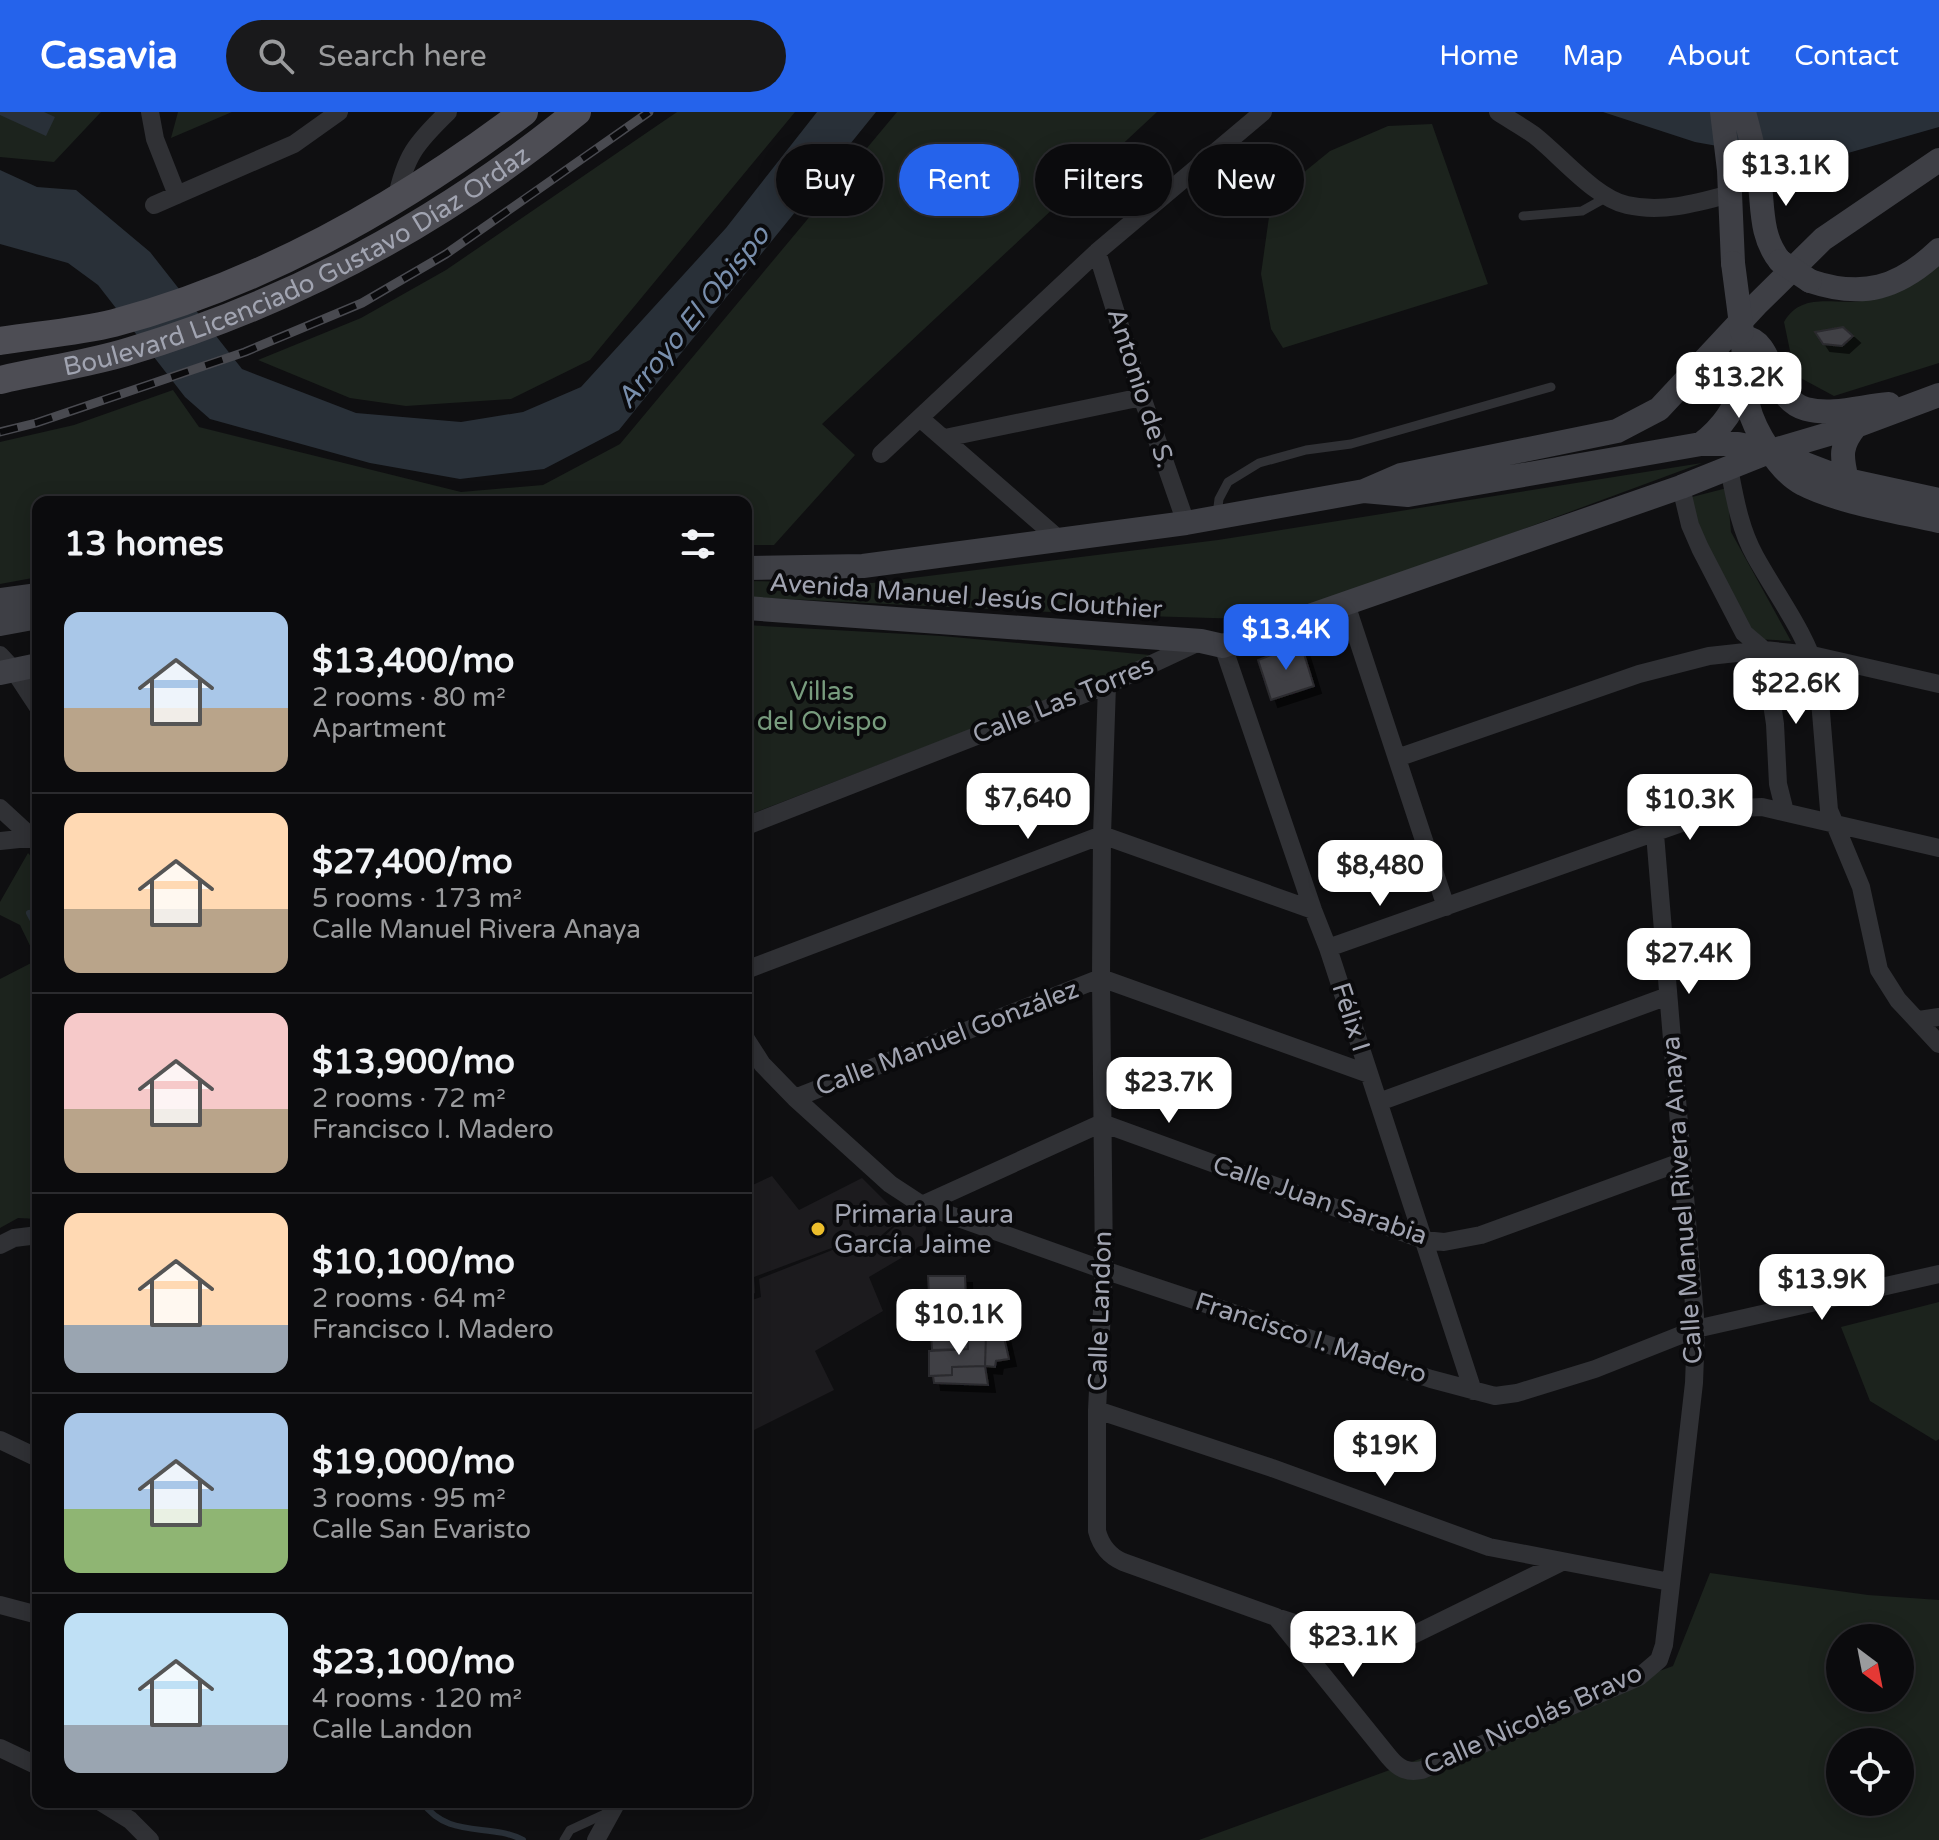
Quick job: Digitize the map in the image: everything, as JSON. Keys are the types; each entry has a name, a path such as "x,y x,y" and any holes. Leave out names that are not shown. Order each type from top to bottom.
{"main road":[{"name":"Boulevard Licenciado Gustavo Díaz Ordaz","path":"4,340 115,323 216,290 272,266 396,201 465,156 524,112"},
{"name":"Boulevard Licenciado Gustavo Díaz Ordaz","path":"0,380 129,351 227,318 343,266 404,233 531,150 577,112"},
{"path":"0,372 36,372"}],"street":[{"path":"150,112 166,171 177,195"},
{"path":"154,205 294,144 339,112"},
{"path":"396,201 401,176 413,147 448,112"},
{"path":"881,454 1097,252 1263,112"},
{"path":"1498,112 1533,134 1607,197 1625,205 1649,208 1688,206 1730,182"},
{"path":"1722,112 1730,182 1733,263 1742,334 1743,379 1755,427 1799,483 1939,521"},
{"path":"1744,112 1758,169 1763,230 1780,261 1810,281 1852,290 1875,289 1899,281 1939,250"},
{"path":"1364,491 1401,475 1617,431 1649,416 1679,389 1756,305 1823,239 1939,160"},
{"name":"Antonio de S.","path":"1097,252 1142,397 1186,523"},
{"path":"1742,334 1757,341 1785,396 1807,409 1836,411 1915,403"},
{"path":"1701,444 1723,424 1738,399 1743,379"},
{"name":"Avenida Manuel Jesús Clouthier","path":"752,608 1212,644 1346,604 1681,487 1771,451 1856,426 1939,395"},
{"path":"945,438 1142,397"},
{"path":"921,419 1061,541"},
{"path":"1847,480 1842,449 1856,426"},
{"name":"Avenida Manuel Jesús Clouthier","path":"752,568 863,566 1061,541 1186,523 1364,491 1408,495 1701,444 1738,444 1771,451"},
{"path":"1771,451 1847,480 1939,500"},
{"path":"1729,468 1742,528 1754,555 1812,655 1818,676 1829,810 1861,887 1879,970 1898,1000 1939,1044"},
{"path":"1681,487 1690,525 1700,548 1744,633 1764,650 1775,724 1778,784 1785,812"},
{"path":"0,600 32,596"},
{"path":"1346,604 1446,907"},
{"path":"0,624 32,618"},
{"name":"Calle Las Torres","path":"752,824 1212,644"},
{"name":"Félix I","path":"1212,644 1328,948 1473,1391"},
{"path":"1397,758 1639,674 1709,656 1764,650 1812,655 1939,684"},
{"path":"4,666 32,665"},
{"path":"4,666 32,700"},
{"name":"Calle Landon","path":"1107,685 1101,978 1104,1270 1097,1410 1097,1531 1105,1549 1123,1562 1276,1617 1357,1643 1374,1645 1393,1643 1472,1608 1562,1562"},
{"path":"1328,948 1721,809 1762,807 1939,848"},
{"path":"0,808 32,836"},
{"name":"Calle Manuel Rivera Anaya","path":"1655,834 1696,1329 1694,1383 1664,1645 1659,1660"},
{"path":"752,968 1102,835 1313,910"},
{"path":"0,841 32,840"},
{"name":"Calle Manuel González","path":"795,1098 1101,978 1369,1074"},
{"path":"1379,1102 1668,996"},
{"path":"1919,1020 1939,1017"},
{"name":"Francisco I. Madero","path":"752,1048 762,1064 795,1098 890,1184 922,1205 1104,1270 1495,1396 1517,1393 1595,1369 1696,1329 1939,1274"},
{"path":"922,1205 1102,1123"},
{"name":"Calle Juan Sarabia","path":"1102,1123 1424,1240 1444,1242 1481,1235 1681,1162"},
{"path":"0,1245 14,1238 32,1236"},
{"path":"1097,1410 1272,1468 1489,1547 1670,1582"},
{"path":"0,1440 32,1455"},
{"path":"0,1605 32,1613"},
{"name":"Calle Nicolás Bravo","path":"1276,1617 1389,1757 1405,1771 1422,1770 1639,1677 1659,1660"},
{"path":"0,1748 32,1763"},
{"path":"596,1840 614,1808"},
{"path":"131,1811 150,1840"}],"lane":[{"path":"1523,216 1582,211 1607,197"},
{"path":"1216,518 1219,499 1228,482 1259,463 1306,450 1351,444 1551,387"},
{"path":"564,1840 570,1830 611,1808"}],"shaded area":[{"name":"Primaria Laura García Jaime","path":"772,1176 799,1210 862,1178 902,1218 877,1239 837,1246 754,1277 755,1293 752,1294 752,1185"},
{"path":"904,1218 926,1226 925,1244 869,1277 883,1311 815,1351 834,1390 752,1431 752,1300 761,1297 759,1279 840,1247 879,1241"}],"green space":[{"path":"0,112 101,112 54,162 0,157"},
{"path":"178,112 232,112 171,138"},
{"path":"677,112 795,112 590,360 511,399 406,406 350,398 258,360 361,318 446,270"},
{"path":"897,112 1157,112 1123,144 1035,144 1035,216 1045,216 822,424 855,455 774,545 752,545 752,496 32,496 32,578 0,584 0,442 74,425 173,390 199,427 461,492 543,485 620,444 810,216 883,216 883,144 870,144"},
{"path":"1432,124 1488,284 1283,348 1271,329 1261,274 1269,217 1304,216 1304,172 1330,151 1388,126"},
{"path":"1939,262 1939,363 1834,396 1795,375 1784,322 1792,312 1811,302 1855,302 1873,298"},
{"name":"Villas del Ovispo","path":"1702,463 1277,620 752,597 752,581 872,583 1218,540"},
{"path":"1727,488 1731,532 1791,641 1756,639 1696,525 1692,497"},
{"name":"Villas del Ovispo","path":"752,625 942,636 1161,656 752,814"},
{"path":"28,853 32,857 32,950 20,925 0,915 0,902"},
{"path":"32,963 32,1219 18,1218 0,1228 0,979"},
{"path":"1939,1302 1939,1439 1936,1441 1870,1401 1841,1327"},
{"path":"1710,1573 1868,1595 1939,1600 1939,1840 1199,1840 1673,1666"}],"water":[{"path":"0,112 44,112 55,117 46,136 0,115"},
{"path":"817,112 876,112 850,144 792,144"},
{"path":"1603,112 1939,112 1939,127 1813,163 1695,142"},
{"name":"Arroyo El Obispo","path":"776,164 776,216 792,216 619,430 544,469 460,479 370,463 210,419 185,397 98,285 68,263 0,244 0,170 37,187 76,190 150,252 242,369 356,413 461,422 523,412 581,387 726,228"}],"building":[{"path":"1843,327 1853,336 1842,346 1823,344 1815,332"},
{"path":"1301,644 1314,686 1271,700 1258,660"},
{"path":"928,1276 965,1276 968,1349 932,1350"},
{"path":"1003,1333 1009,1359 996,1361 995,1367 985,1366 986,1335"},
{"path":"967,1334 986,1335 985,1366 952,1367 952,1375 929,1376 929,1351 968,1349"},
{"path":"985,1366 988,1385 934,1383 933,1376 952,1375 952,1367"}],"waterway":[{"path":"29,913 32,919"},
{"path":"428,1808 444,1821 457,1826 497,1832 523,1840"}],"railway":[{"path":"0,432 36,423 245,352 362,303 446,254 649,112"}],"place":[{"name":"Primaria Laura García Jaime","path":"818,1229"}]}
